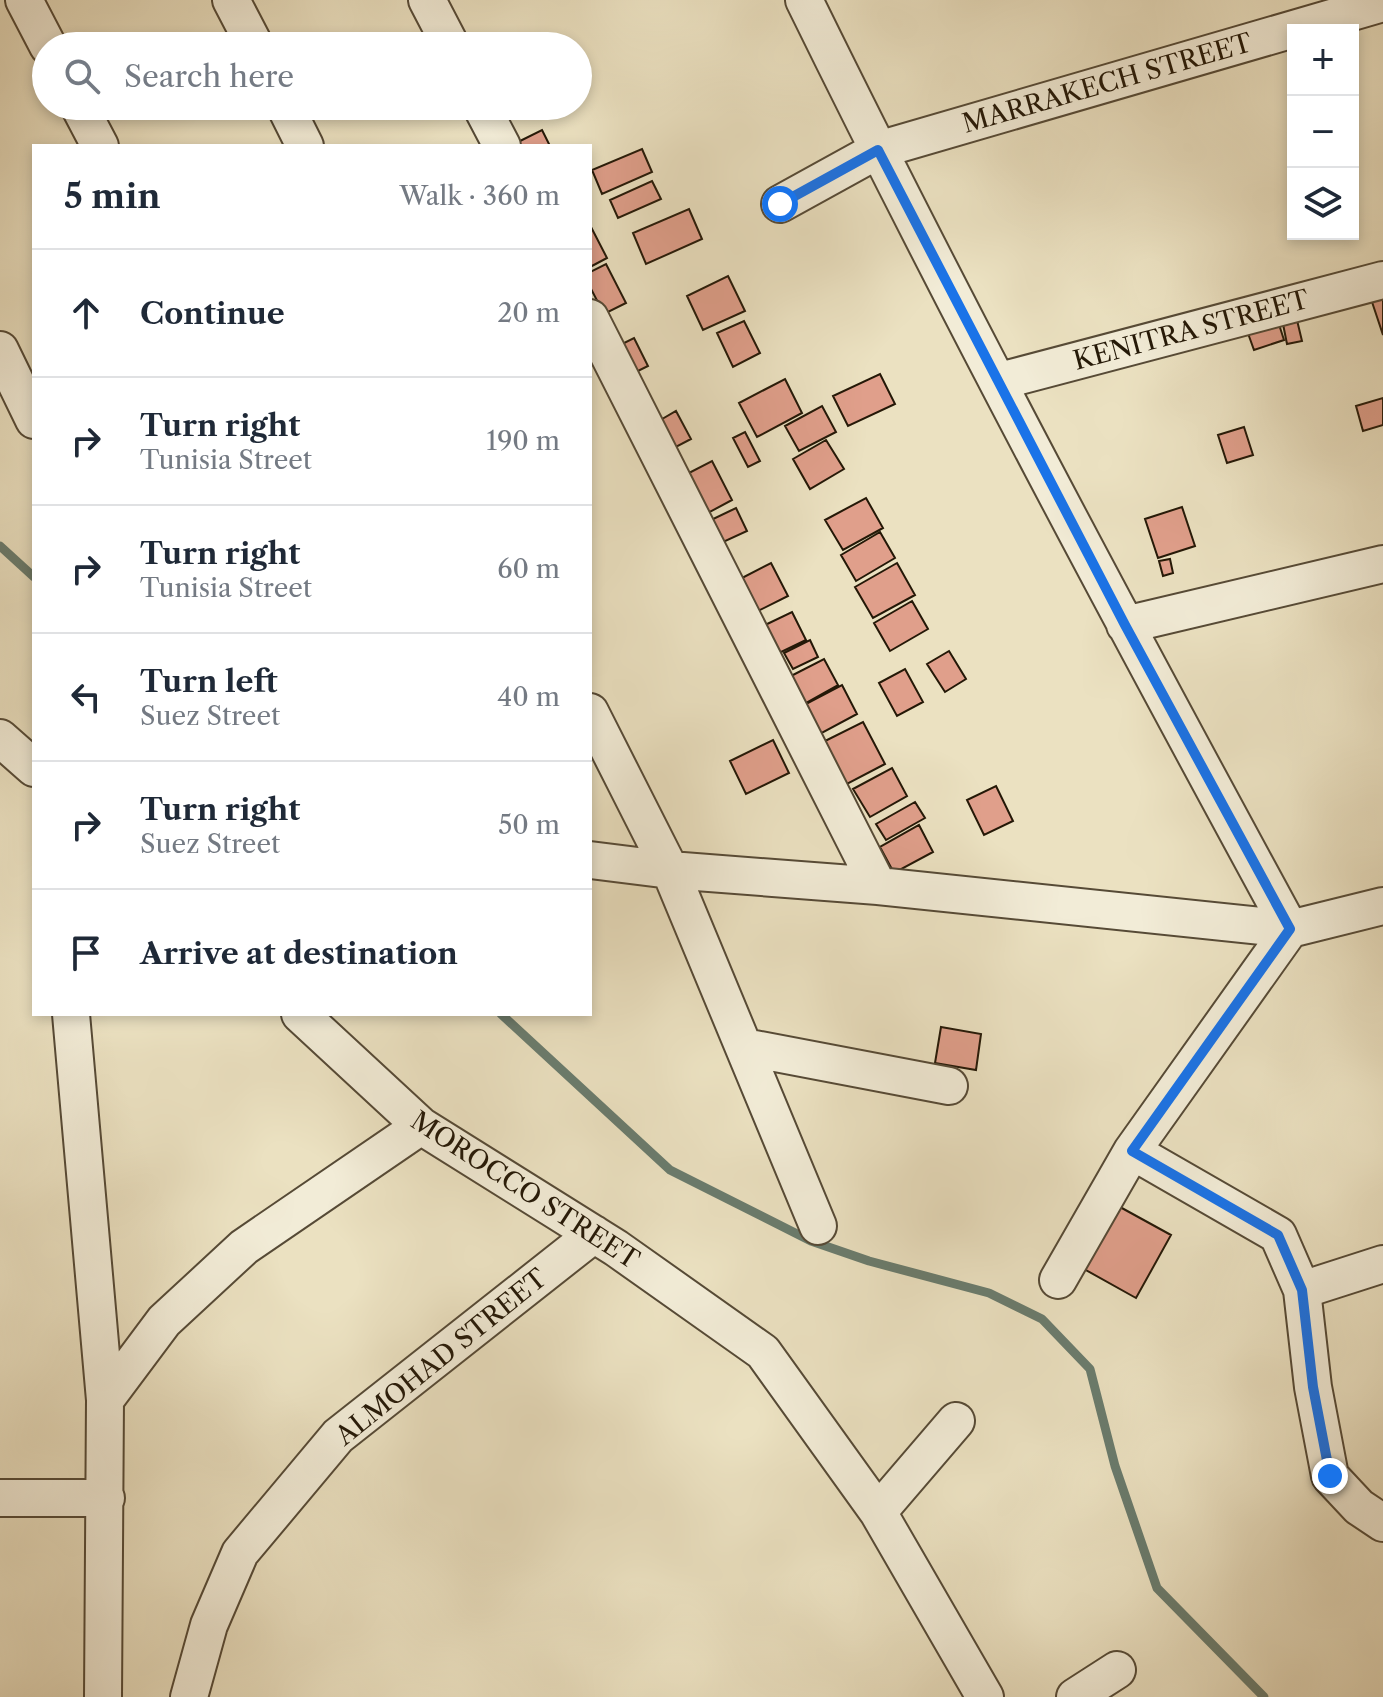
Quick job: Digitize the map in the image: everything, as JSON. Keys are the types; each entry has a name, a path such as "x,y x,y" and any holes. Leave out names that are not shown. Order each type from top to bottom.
{"street":[{"path":"24,0 41,32"},
{"path":"231,0 248,32"},
{"path":"427,0 444,32"},
{"path":"804,0 878,150 1125,625 1290,929"},
{"name":"MARRAKECH STREET","path":"780,204 878,150 1383,3"},
{"path":"86,120 99,144"},
{"path":"292,120 304,144"},
{"path":"488,120 501,144"},
{"name":"KENITRA STREET","path":"1000,381 1383,280"},
{"path":"592,322 878,886"},
{"path":"0,350 32,416"},
{"path":"1125,625 1383,564"},
{"path":"592,716 670,870 818,1226"},
{"path":"0,738 32,766"},
{"path":"592,860 670,870 878,886 1290,929 1383,906"},
{"path":"1058,1280 1132,1151 1290,929"},
{"path":"71,1016 105,1400 103,1697"},
{"name":"MOROCCO STREET","path":"302,1016 421,1126 594,1234 763,1352 878,1512 985,1697"},
{"path":"744,1047 949,1086"},
{"path":"105,1400 164,1321 244,1247 421,1126"},
{"path":"1132,1151 1278,1235 1302,1290 1313,1387 1330,1476 1359,1507 1383,1523"},
{"name":"ALMOHAD STREET","path":"189,1697 209,1625 240,1553 338,1436 594,1234"},
{"path":"1302,1290 1383,1264"},
{"path":"878,1512 956,1421"},
{"path":"0,1498 106,1498"},
{"path":"1075,1697 1117,1670"}],"building":[{"path":"542,130 549,144 517,144"},
{"path":"642,149 652,172 602,194 592,170"},
{"path":"652,181 661,199 618,218 610,200"},
{"path":"689,209 702,239 646,264 633,233"},
{"path":"592,229 607,258 592,266"},
{"path":"606,264 626,303 604,314 592,291 592,271"},
{"path":"728,276 745,311 703,330 687,296"},
{"path":"1383,295 1383,335 1371,299"},
{"path":"1276,315 1284,340 1254,350 1245,325"},
{"path":"1296,316 1302,341 1287,344 1282,319"},
{"path":"744,321 760,353 733,367 717,333"},
{"path":"634,338 648,366 630,375 616,347"},
{"path":"880,374 895,404 848,426 833,396"},
{"path":"785,379 802,413 757,437 739,403"},
{"path":"1383,398 1383,425 1363,431 1356,406"},
{"path":"822,406 836,432 799,451 785,426"},
{"path":"676,411 691,439 672,449 657,422"},
{"path":"1244,427 1253,455 1227,463 1218,435"},
{"path":"745,432 760,461 748,467 733,438"},
{"path":"826,440 844,469 810,489 793,459"},
{"path":"712,461 732,500 706,514 685,475"},
{"path":"866,498 883,528 843,550 825,520"},
{"path":"1182,507 1195,546 1158,558 1145,519"},
{"path":"736,508 747,531 721,543 711,520"},
{"path":"880,532 895,558 856,581 841,555"},
{"path":"1170,559 1173,573 1163,576 1159,561"},
{"path":"771,563 788,596 756,612 740,579"},
{"path":"897,563 915,595 873,618 855,587"},
{"path":"912,601 928,629 890,651 874,623"},
{"path":"792,612 806,640 777,654 763,626"},
{"path":"810,640 818,657 793,669 784,653"},
{"path":"949,651 966,679 945,692 927,664"},
{"path":"824,659 838,685 804,704 789,677"},
{"path":"905,669 923,702 897,716 879,683"},
{"path":"842,685 857,714 818,735 802,706"},
{"path":"863,722 885,764 845,785 823,742"},
{"path":"773,740 789,773 746,794 730,761"},
{"path":"892,768 907,796 870,817 853,789"},
{"path":"996,786 1013,821 984,835 967,800"},
{"path":"915,802 925,818 886,840 876,824"},
{"path":"919,825 933,852 894,873 880,847"},
{"path":"941,1027 981,1034 976,1070 935,1063"},
{"path":"1120,1207 1171,1235 1136,1298 1084,1269"}],"waterway":[{"path":"0,546 32,575"},
{"path":"503,1016 670,1170 811,1241 869,1261 989,1293 1042,1319 1090,1369 1115,1466 1157,1588 1264,1697"}],"route":[{"path":"780,204 878,150 1125,625 1290,929 1132,1151 1278,1235 1302,1290 1313,1387 1330,1476"}]}
